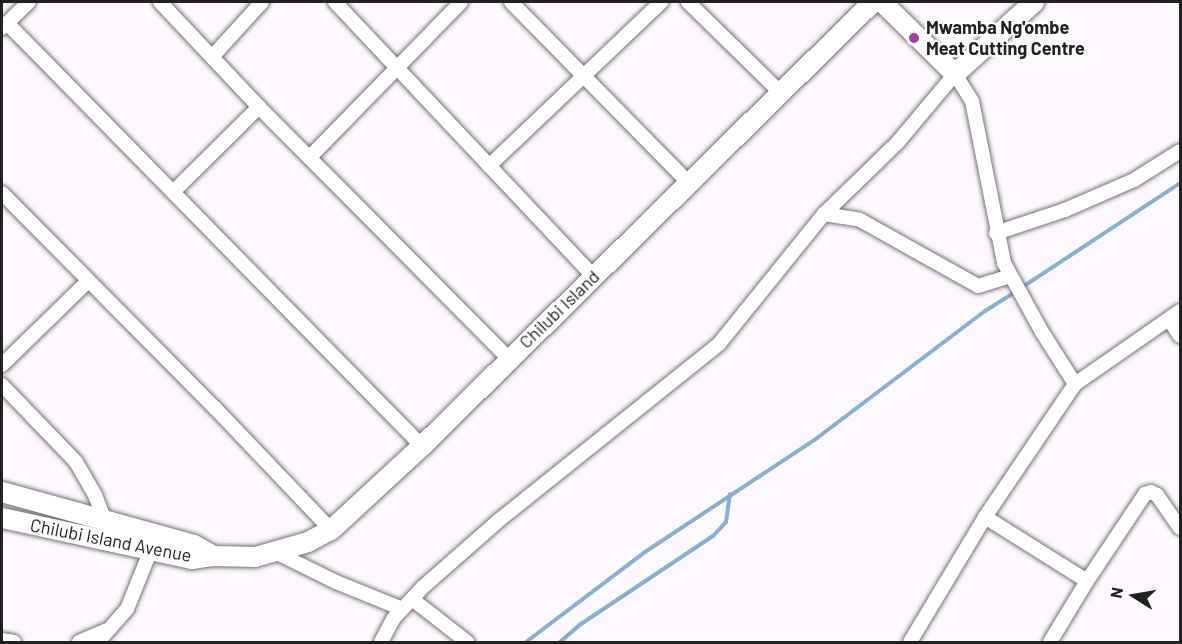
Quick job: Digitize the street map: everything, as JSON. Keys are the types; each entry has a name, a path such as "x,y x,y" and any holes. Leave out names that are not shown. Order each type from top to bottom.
{"street":[{"path":"29,2 4,26 172,192 422,446"},
{"path":"160,2 258,107 508,358"},
{"path":"212,57 262,2"},
{"path":"335,2 594,277"},
{"path":"310,157 461,2"},
{"path":"511,2 688,182"},
{"path":"489,166 584,78 661,2"},
{"path":"688,2 780,92"},
{"name":"Chilubi Island","path":"214,556 255,557 308,542 331,530 422,446 508,358 594,277 873,2"},
{"path":"882,2 955,74 972,102 996,233 1004,263 1023,301 1075,384"},
{"path":"381,642 407,604 498,521 719,344 824,214 880,161 955,74 1035,2"},
{"path":"172,192 258,107"},
{"path":"996,233 1065,210 1124,184 1180,151"},
{"path":"2,193 331,530"},
{"path":"824,214 860,220 978,286 1012,279"},
{"path":"2,365 88,281"},
{"path":"910,642 985,518 1075,384 1175,315 1180,336"},
{"path":"2,385 76,462 95,495 105,520"},
{"name":"Chilubi Island Avenue","path":"2,492 194,545 214,556"},
{"path":"1050,642 1086,581 1145,494 1151,492 1157,495 1180,528"},
{"name":"Chilubi Island Avenue","path":"2,518 150,552 192,559 214,556"},
{"path":"985,518 1086,581"},
{"path":"98,642 127,609 150,552"},
{"path":"275,552 336,582 407,604 467,642"},
{"path":"79,642 111,628"},
{"path":"2,640 14,642"}],"waterway":[{"path":"1021,288 1180,183"},
{"path":"526,642 645,552 817,438 985,311 1015,292"},
{"path":"560,642 581,624 713,536 726,522 730,494"}],"place":[{"name":"Mwamba Ng'ombe Meat Cutting Centre","path":"914,38"}]}
